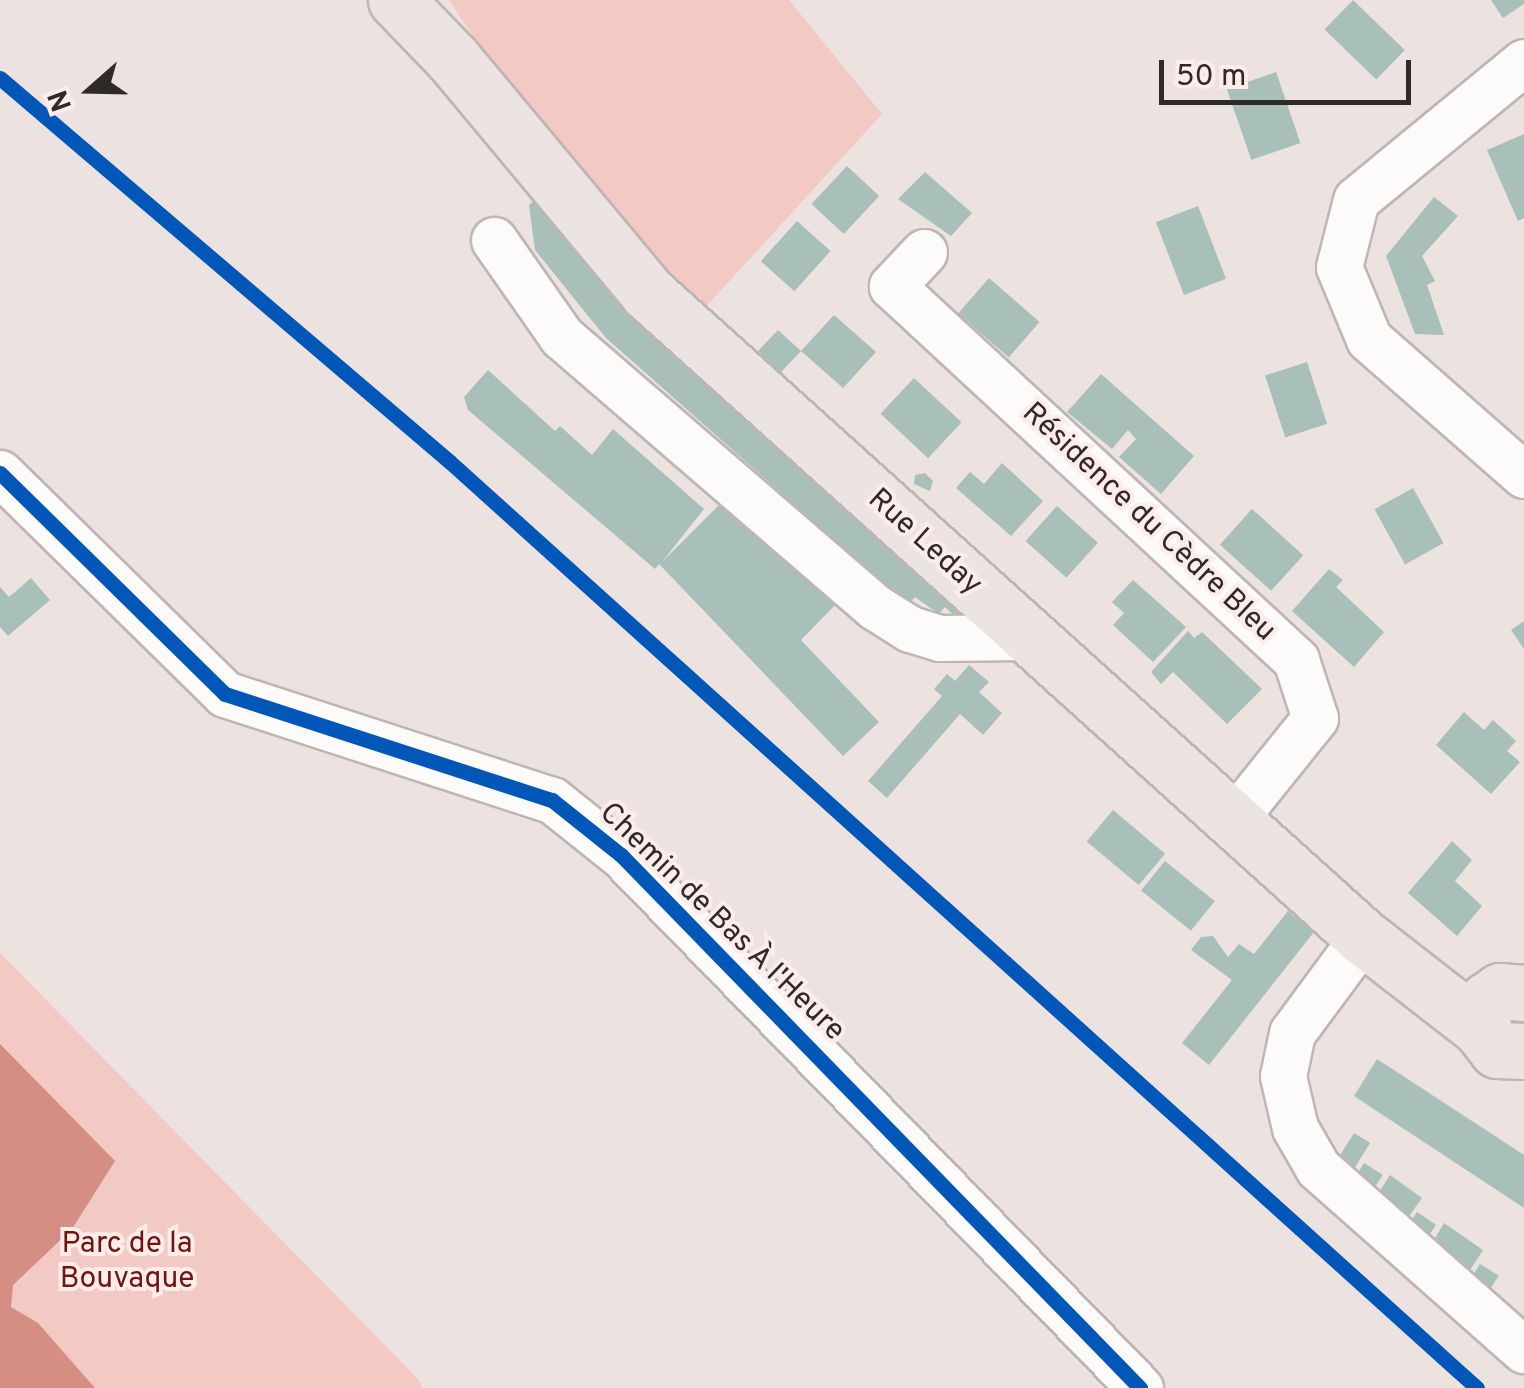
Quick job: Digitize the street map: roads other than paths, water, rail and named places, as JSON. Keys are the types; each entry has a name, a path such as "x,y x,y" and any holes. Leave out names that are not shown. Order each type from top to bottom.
{"main road":[{"name":"Rue Leday","path":"396,0 454,59 648,293 1363,936 1431,992 1508,1032"}],"street":[{"path":"1524,62 1356,200 1339,267 1369,339 1524,475"},
{"path":"494,240 562,337 875,607 910,629 940,638 1028,637"},
{"name":"Résidence du Cèdre Bleu","path":"924,252 892,286 1296,660 1315,718 1232,820"},
{"name":"Chemin de Bas À l'Heure","path":"0,474 225,694 552,800 621,854 1140,1388"},
{"path":"1363,936 1292,1034 1283,1076 1295,1128 1318,1168 1524,1350"}],"park label":[{"name":"Parc de la Bouvaque","path":"127,1262"}]}
